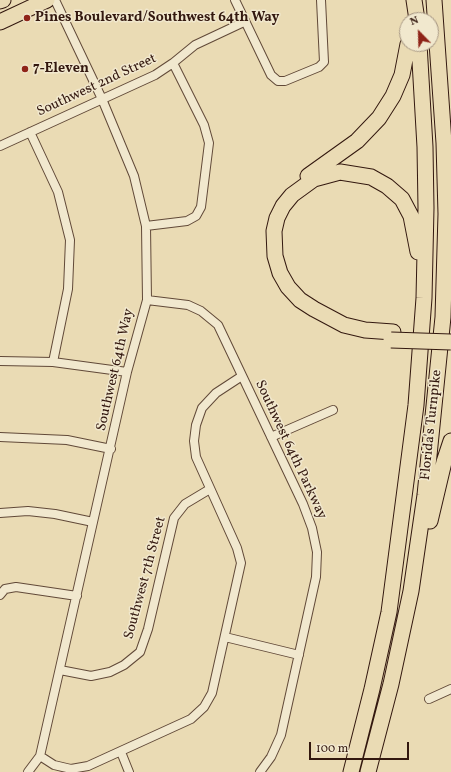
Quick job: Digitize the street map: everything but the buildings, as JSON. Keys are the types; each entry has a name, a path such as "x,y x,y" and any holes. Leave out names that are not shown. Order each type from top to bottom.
{"highway":[{"path":"0,22 47,0"},
{"path":"411,12 413,0"},
{"path":"413,0 415,12"},
{"name":"Florida's Turnpike","path":"368,772 391,684 411,591 426,487 443,317 446,214 441,86 434,0"},
{"path":"406,52 402,75 393,96 379,118 357,141 288,193 277,208 272,221 269,253 274,271 280,284 291,299 304,311 320,321 344,332 451,342"},
{"name":"Florida's Turnpike","path":"351,772 372,689 389,612 416,405 424,298 426,215 425,147 419,52"},
{"path":"441,86 449,136 451,160"},
{"path":"424,298 416,234 411,216 402,199 387,186 370,177 340,172 314,179 292,195 283,206 274,231 275,256 280,273 288,287 300,300 314,310 344,325 365,330 392,336 451,335"},
{"path":"411,591 422,564 444,462 451,441"}],"street":[{"name":"Southwest 64th Way","path":"40,756 111,449 127,372 147,300 146,226 134,176 102,99 55,0"},
{"path":"235,0 244,22 271,75 278,81 285,81 319,67 324,62 321,0"},
{"name":"Southwest 2nd Street","path":"0,146 155,75 195,45 244,22"},
{"path":"146,226 187,221 196,216 201,207 209,143 204,125 173,63"},
{"path":"30,132 58,192 70,240 68,289 53,362"},
{"name":"Southwest 64th Parkway","path":"147,300 188,305 201,311 218,325 303,504 312,528 317,552 316,576 281,735 271,757 260,772"},
{"path":"0,361 53,362 127,372"},
{"path":"28,772 40,756 54,765 71,769 88,766 191,719 204,707 212,693 241,563 237,548 196,457 194,441 196,426 202,408 216,393 242,376"},
{"path":"271,437 333,410"},
{"path":"0,437 67,440 111,449"},
{"name":"Southwest 7th Street","path":"60,670 91,676 110,672 124,665 140,652 148,629 174,518 185,504 210,489"},
{"path":"0,513 28,511 55,514 94,522"},
{"path":"0,595 5,589 16,587 77,596"},
{"path":"225,637 299,655"},
{"path":"429,699 451,689"},
{"path":"120,752 130,772"}],"place":[{"name":"Pines Boulevard/Southwest 64th Way","path":"27,18"},
{"name":"7-Eleven","path":"25,69"}]}
